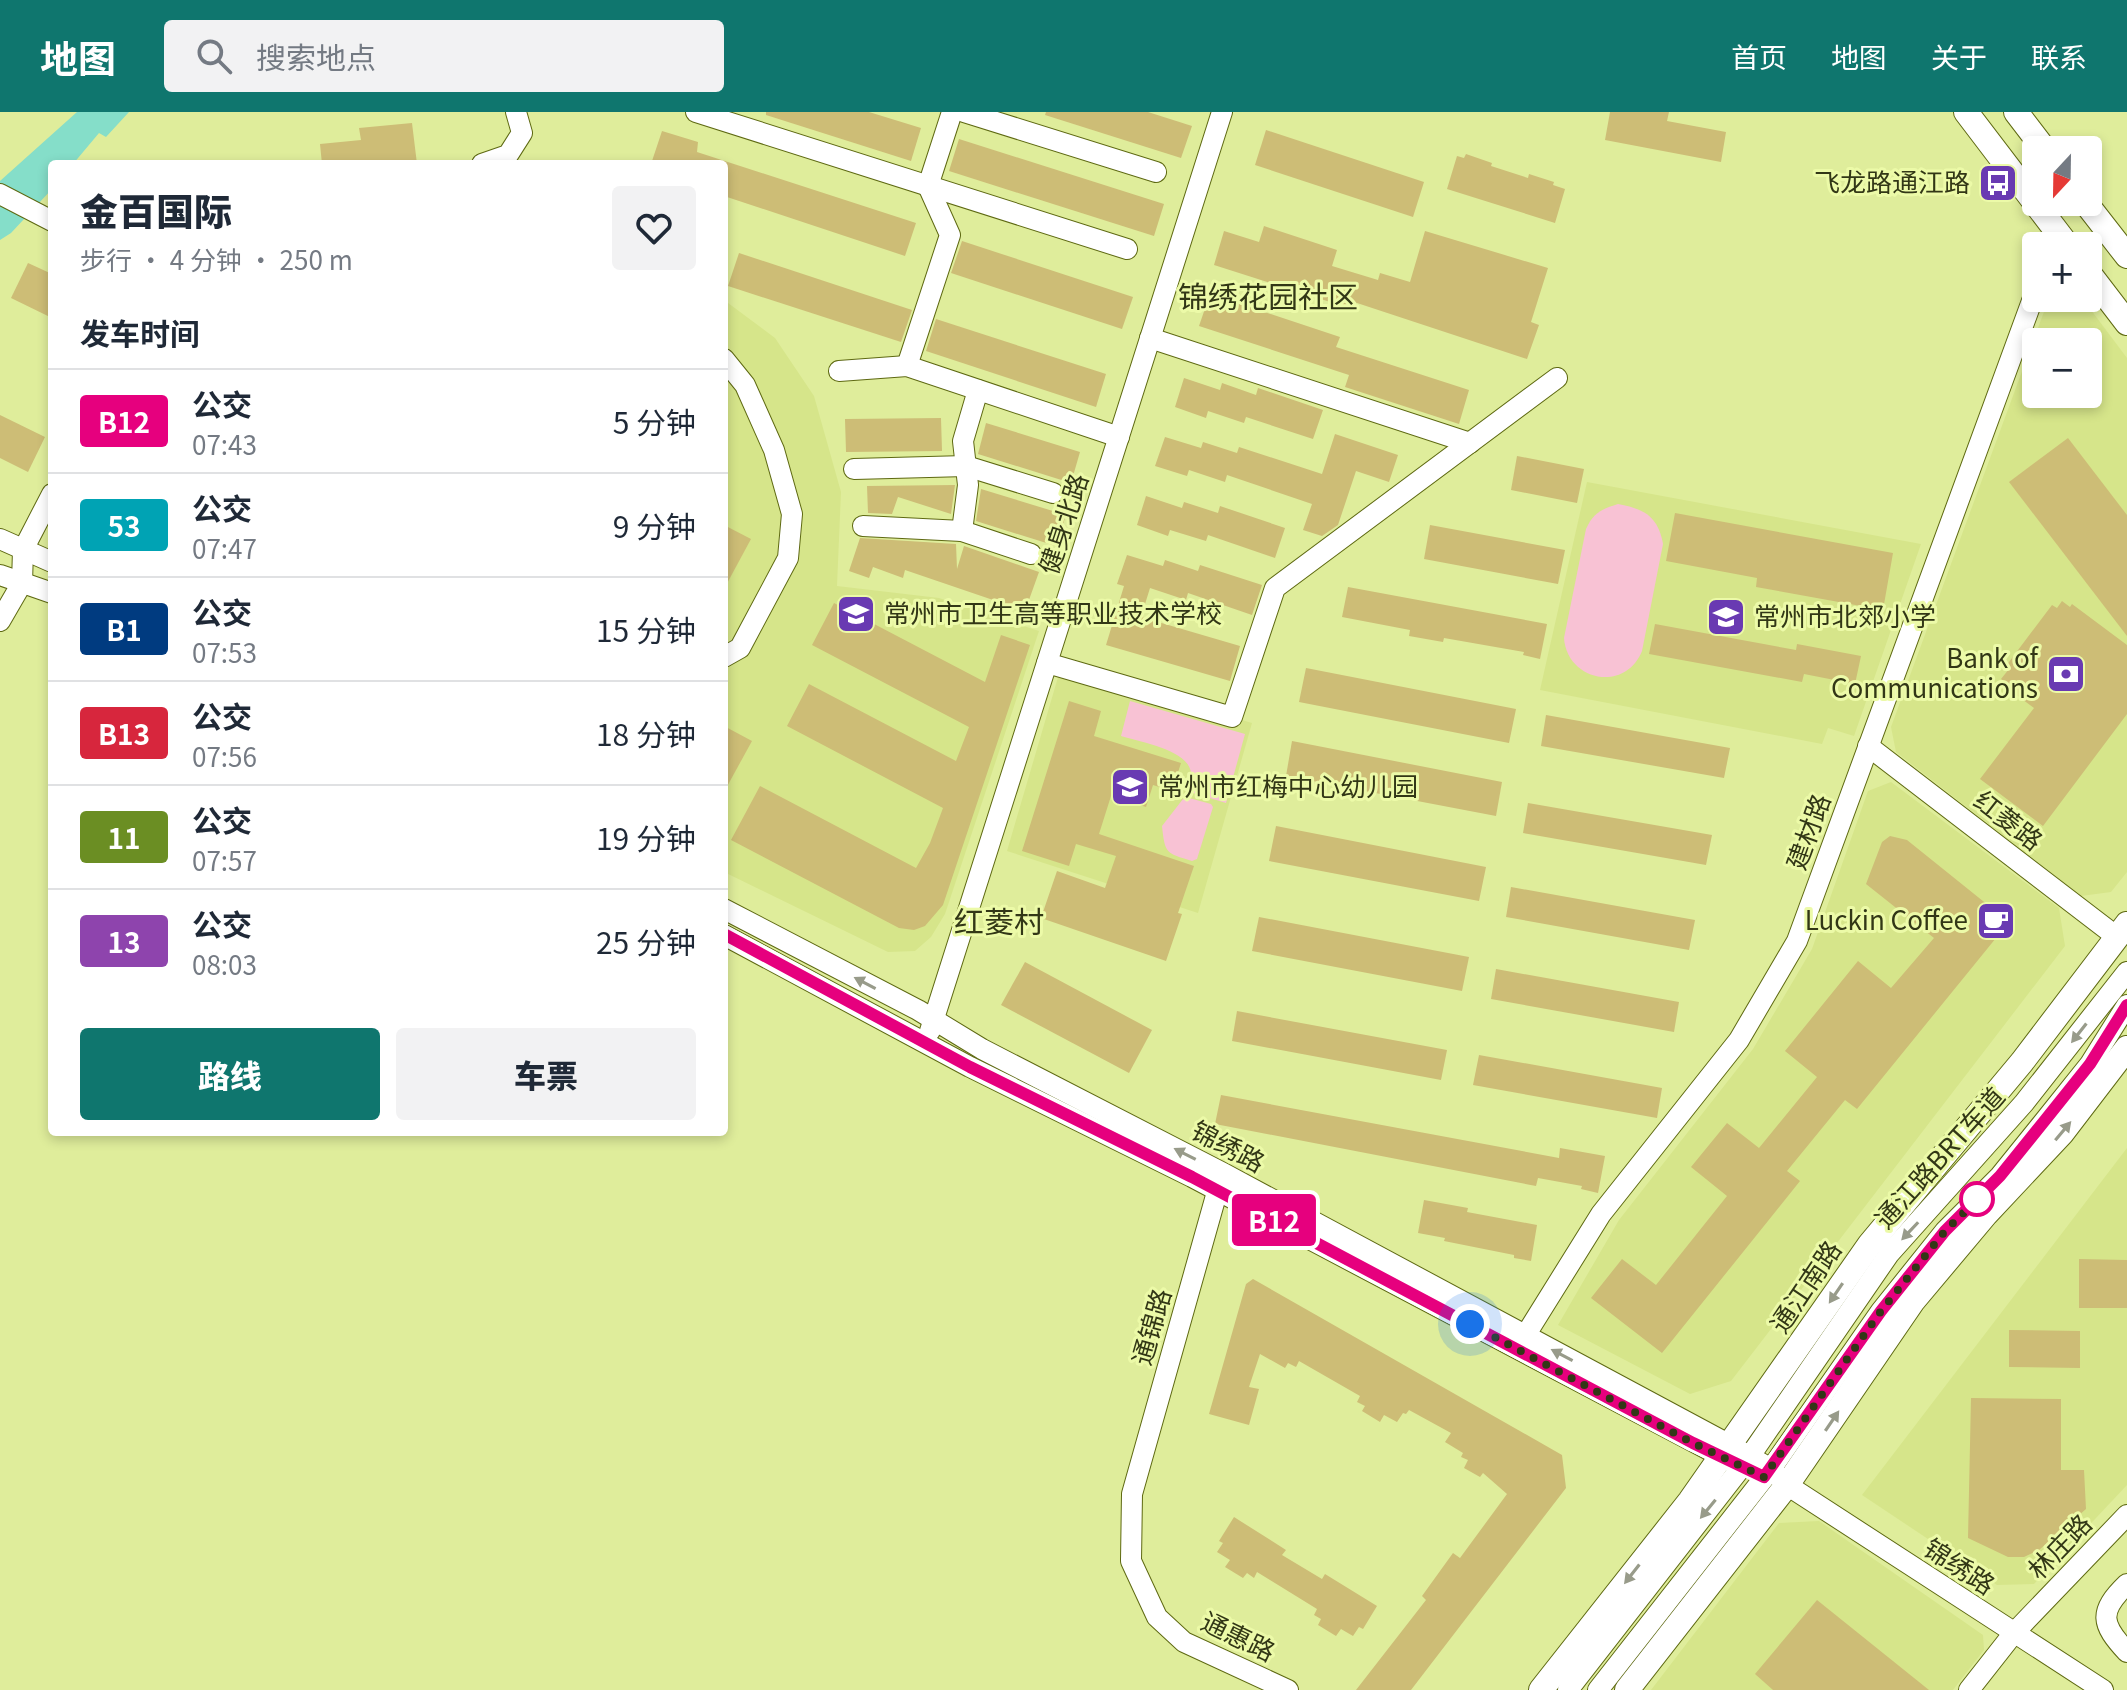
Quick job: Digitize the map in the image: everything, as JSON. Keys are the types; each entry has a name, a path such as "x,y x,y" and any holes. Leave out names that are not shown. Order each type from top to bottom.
{"main road":[{"path":"1966,112 2053,232"},
{"path":"2016,112 2034,136"},
{"path":"2096,216 2125,251"},
{"path":"2102,290 2127,323"},
{"name":"通江南路","path":"1541,1690 1690,1501 1736,1456 1870,1244 2022,1062 2122,931"},
{"path":"1627,1690 1774,1477 1913,1301 1986,1214 2062,1133 2127,1048"}],"street":[{"path":"494,160 508,155 522,133 516,112"},
{"path":"696,112 1127,249"},
{"path":"907,366 950,235 928,186 952,112"},
{"path":"964,112 1156,172"},
{"name":"健身北路","path":"927,1042 1221,112"},
{"path":"0,194 48,219"},
{"name":"建材路","path":"1525,1336 1601,1214 1739,1040 1797,941 2028,312"},
{"path":"1150,338 1470,443"},
{"path":"728,364 745,385 774,450 792,514 788,558 740,648 728,655"},
{"path":"839,371 907,366 1119,437"},
{"path":"1047,663 1232,717 1275,588 1557,378"},
{"path":"962,531 968,485 963,441 978,390"},
{"path":"854,469 966,466 1053,493"},
{"path":"0,621 22,583 23,550 48,502"},
{"path":"863,526 962,531 1031,554"},
{"path":"0,539 48,560"},
{"path":"0,563 23,550"},
{"path":"0,575 48,592"},
{"name":"红菱路","path":"1868,746 2122,931"},
{"name":"锦绣路","path":"728,911 934,1020 1220,1182 1736,1456"},
{"name":"锦绣路","path":"728,937 1059,1113 1220,1182 1525,1336 1774,1477 2103,1690"},
{"name":"通江路BRT车道","path":"1568,1690 1736,1456 1889,1254 2024,1103 2127,972"},
{"name":"通江路BRT车道","path":"1598,1690 1774,1477 1881,1311 1945,1231 2000,1176 2046,1119 2090,1064 2127,1005"},
{"name":"通锦路","path":"1132,1494 1220,1182"},
{"name":"通惠路","path":"1132,1494 1131,1561 1157,1617 1184,1642 1288,1690"},
{"name":"林庄路","path":"1969,1690 2013,1634 2127,1515"},
{"path":"2127,1584 2111,1600 2105,1619 2110,1633 2127,1652"}],"shaded area":[{"name":"常州市卫生高等职业技术学校","path":"728,303 775,338 814,396 841,492 837,586 939,598 1039,631 945,914 931,937 915,951 888,952 728,874"},
{"path":"2044,312 2092,312 2127,358 2127,872 2111,892 2081,896 1896,752 1891,727 2022,371 2022,408 2102,408 2102,328 2038,328"},
{"name":"常州市北郊小学","path":"1587,482 1921,544 1854,736 1828,728 1822,744 1540,690"},
{"path":"1618,504 1648,515 1658,527 1663,544 1642,651 1634,664 1623,673 1611,677 1598,676 1575,664 1564,638 1586,529 1599,512"},
{"name":"常州市红梅中心幼儿园","path":"1061,667 1252,723 1198,913 1007,851"},
{"path":"1130,701 1245,734 1226,803 1190,792 1191,773 1182,758 1162,748 1121,736"},
{"path":"1891,782 2059,908 2065,946 1731,1381 1690,1394 1558,1325 1619,1220 1753,1049 1812,949 1868,791"},
{"path":"1189,798 1213,807 1197,859 1192,861 1168,851 1162,826 1183,799"},
{"path":"2127,1148 2127,1485 2034,1584 1997,1585 1862,1495"},
{"path":"1819,1521 1983,1635 1984,1650 1953,1690 1651,1690 1779,1523"}],"water":[{"path":"77,112 129,112 106,137 99,133 76,160 48,160 48,193 11,233 0,240 0,181"}],"building":[{"path":"766,112 869,112 921,128 911,161 766,115"},
{"path":"1046,112 1148,112 1192,126 1181,158 1045,115"},
{"path":"1610,112 1669,112 1667,121 1726,132 1721,162 1605,140"},
{"path":"412,123 417,160 322,160 320,144 361,140 359,128"},
{"path":"1266,130 1424,182 1413,217 1255,165"},
{"path":"662,131 698,142 697,152 722,160 652,160"},
{"path":"959,139 1164,204 1154,236 949,171"},
{"path":"1466,154 1492,163 1491,166 1528,178 1529,174 1565,189 1555,223 1447,189 1457,156 1464,158"},
{"path":"728,162 916,223 905,256 728,197"},
{"path":"1264,226 1337,250 1332,266 1378,280 1380,273 1410,282 1425,231 1548,268 1531,322 1539,325 1527,359 1354,302 1352,309 1214,265 1224,231 1259,242"},
{"path":"962,241 1133,297 1122,329 951,273"},
{"path":"739,253 912,310 901,342 728,286"},
{"path":"28,263 48,272 48,316 11,298"},
{"path":"1210,294 1340,337 1336,347 1469,390 1459,424 1345,387 1349,375 1199,326"},
{"path":"936,319 1106,374 1096,407 926,351"},
{"path":"1184,378 1220,390 1222,383 1256,395 1258,388 1323,410 1313,439 1246,417 1244,423 1208,411 1206,418 1175,407"},
{"path":"0,415 45,437 28,472 0,458"},
{"path":"941,418 942,451 846,452 845,419"},
{"path":"986,423 1080,452 1071,483 978,454"},
{"path":"1335,434 1398,455 1389,482 1356,471 1338,525 1322,536 1303,530 1312,504 1227,475 1225,482 1189,470 1187,476 1155,466 1165,437 1201,448 1203,442 1237,453 1239,447 1322,474"},
{"path":"2068,438 2127,515 2127,636 2009,482"},
{"path":"1517,456 1584,469 1577,503 1511,490"},
{"path":"955,485 951,514 898,497 892,514 868,513 867,486"},
{"path":"981,489 1066,515 1056,546 976,521"},
{"path":"1146,496 1182,508 1184,502 1218,513 1220,506 1285,528 1275,558 1208,535 1206,541 1170,530 1168,536 1137,525"},
{"path":"1675,513 1893,553 1883,610 1756,587 1757,578 1666,561"},
{"path":"1430,525 1565,550 1558,584 1424,559"},
{"path":"728,527 751,539 728,582"},
{"path":"860,538 956,544 957,569 964,546 1039,572 1025,611 905,570 903,578 873,567 869,578 849,571"},
{"path":"1127,555 1163,566 1165,560 1198,571 1200,565 1262,585 1252,615 1188,593 1186,600 1150,588 1141,617 1240,646 1230,681 1106,645 1124,586 1117,584"},
{"path":"1348,587 1547,624 1540,659 1523,655 1524,652 1444,638 1443,642 1409,636 1410,630 1342,617"},
{"path":"2062,601 2070,607 2072,604 2127,645 2127,714 2043,826 1980,779 2034,708 2007,688 2009,685 2001,679 2009,669 2006,666 2052,605 2057,608"},
{"path":"834,603 985,682 1001,635 1030,645 943,905 925,926 914,930 899,928 731,840 760,786 916,868 930,843 943,808 787,726 809,684 956,761 969,727 812,645"},
{"path":"1655,624 1796,650 1797,644 1861,656 1855,684 1804,674 1802,682 1649,654"},
{"path":"1306,668 1516,709 1509,743 1299,702"},
{"path":"1069,701 1101,711 1094,736 1181,763 1172,791 1153,785 1146,807 1111,796 1099,834 1194,866 1166,961 1041,918 1057,871 1105,888 1116,856 1076,844 1069,866 1022,851"},
{"path":"1546,715 1730,748 1724,778 1541,746"},
{"path":"728,728 752,741 728,785"},
{"path":"1292,741 1502,782 1496,816 1286,776"},
{"path":"1528,803 1712,835 1706,865 1523,833"},
{"path":"1276,826 1486,867 1479,901 1269,861"},
{"path":"1890,836 1907,840 2009,922 1857,1109 1845,1100 1787,1171 1800,1181 1662,1353 1591,1298 1622,1259 1656,1285 1727,1196 1691,1167 1727,1123 1759,1148 1817,1077 1785,1051 1858,961 1891,988 1934,938 1866,884 1882,842"},
{"path":"1511,887 1695,920 1689,950 1506,917"},
{"path":"1259,917 1469,957 1462,991 1252,951"},
{"path":"1025,962 1152,1030 1129,1073 1001,1005"},
{"path":"1496,969 1679,1002 1674,1032 1491,999"},
{"path":"1237,1011 1447,1050 1441,1080 1232,1041"},
{"path":"1479,1055 1662,1088 1657,1118 1473,1085"},
{"path":"1221,1095 1559,1158 1560,1148 1605,1156 1598,1193 1581,1189 1582,1186 1538,1178 1536,1186 1215,1124"},
{"path":"1424,1200 1468,1208 1467,1212 1537,1225 1531,1261 1418,1233"},
{"path":"2079,1259 2127,1260 2127,1308 2079,1308"},
{"path":"1253,1279 1562,1455 1566,1488 1411,1690 1356,1690 1426,1600 1422,1596 1453,1553 1460,1558 1507,1494 1483,1473 1480,1477 1464,1468 1468,1460 1461,1457 1463,1453 1445,1442 1451,1433 1409,1410 1397,1422 1384,1415 1380,1422 1362,1411 1365,1406 1357,1402 1360,1396 1299,1361 1296,1367 1288,1363 1285,1368 1260,1354 1249,1387 1259,1389 1249,1425 1209,1414 1246,1284"},
{"path":"2009,1330 2080,1331 2080,1368 2009,1367"},
{"path":"1971,1398 2061,1399 2061,1470 2084,1470 2086,1509 2039,1550 2024,1557 2008,1557 1968,1538"},
{"path":"1234,1517 1286,1550 1282,1555 1322,1579 1325,1574 1377,1606 1363,1629 1359,1627 1353,1636 1341,1629 1336,1636 1318,1625 1321,1619 1314,1615 1317,1609 1257,1572 1254,1578 1247,1573 1243,1578 1225,1567 1230,1560 1217,1552 1223,1543 1219,1541"},
{"path":"1817,1600 1929,1690 1773,1690 1755,1674"}],"bus line":[{"name":"B12","path":"728,936 970,1067 1192,1177 1693,1443 1764,1477 1881,1311 1945,1231 2000,1176 2046,1119 2090,1064 2127,1005"}],"place":[{"name":"飞龙路通江路","path":"1998,183"},
{"name":"常州市卫生高等职业技术学校","path":"856,614"},
{"name":"常州市北郊小学","path":"1726,617"},
{"name":"Bank of Communications","path":"2066,674"},
{"name":"常州市红梅中心幼儿园","path":"1130,787"},
{"name":"Luckin Coffee","path":"1996,921"}],"district":[{"name":"锦绣花园社区","path":"1268,298"},
{"name":"红菱村","path":"999,923"}],"route":[{"path":"1470,1324 1693,1443 1764,1477 1881,1311 1945,1231 1982,1195 1977,1199"}]}
